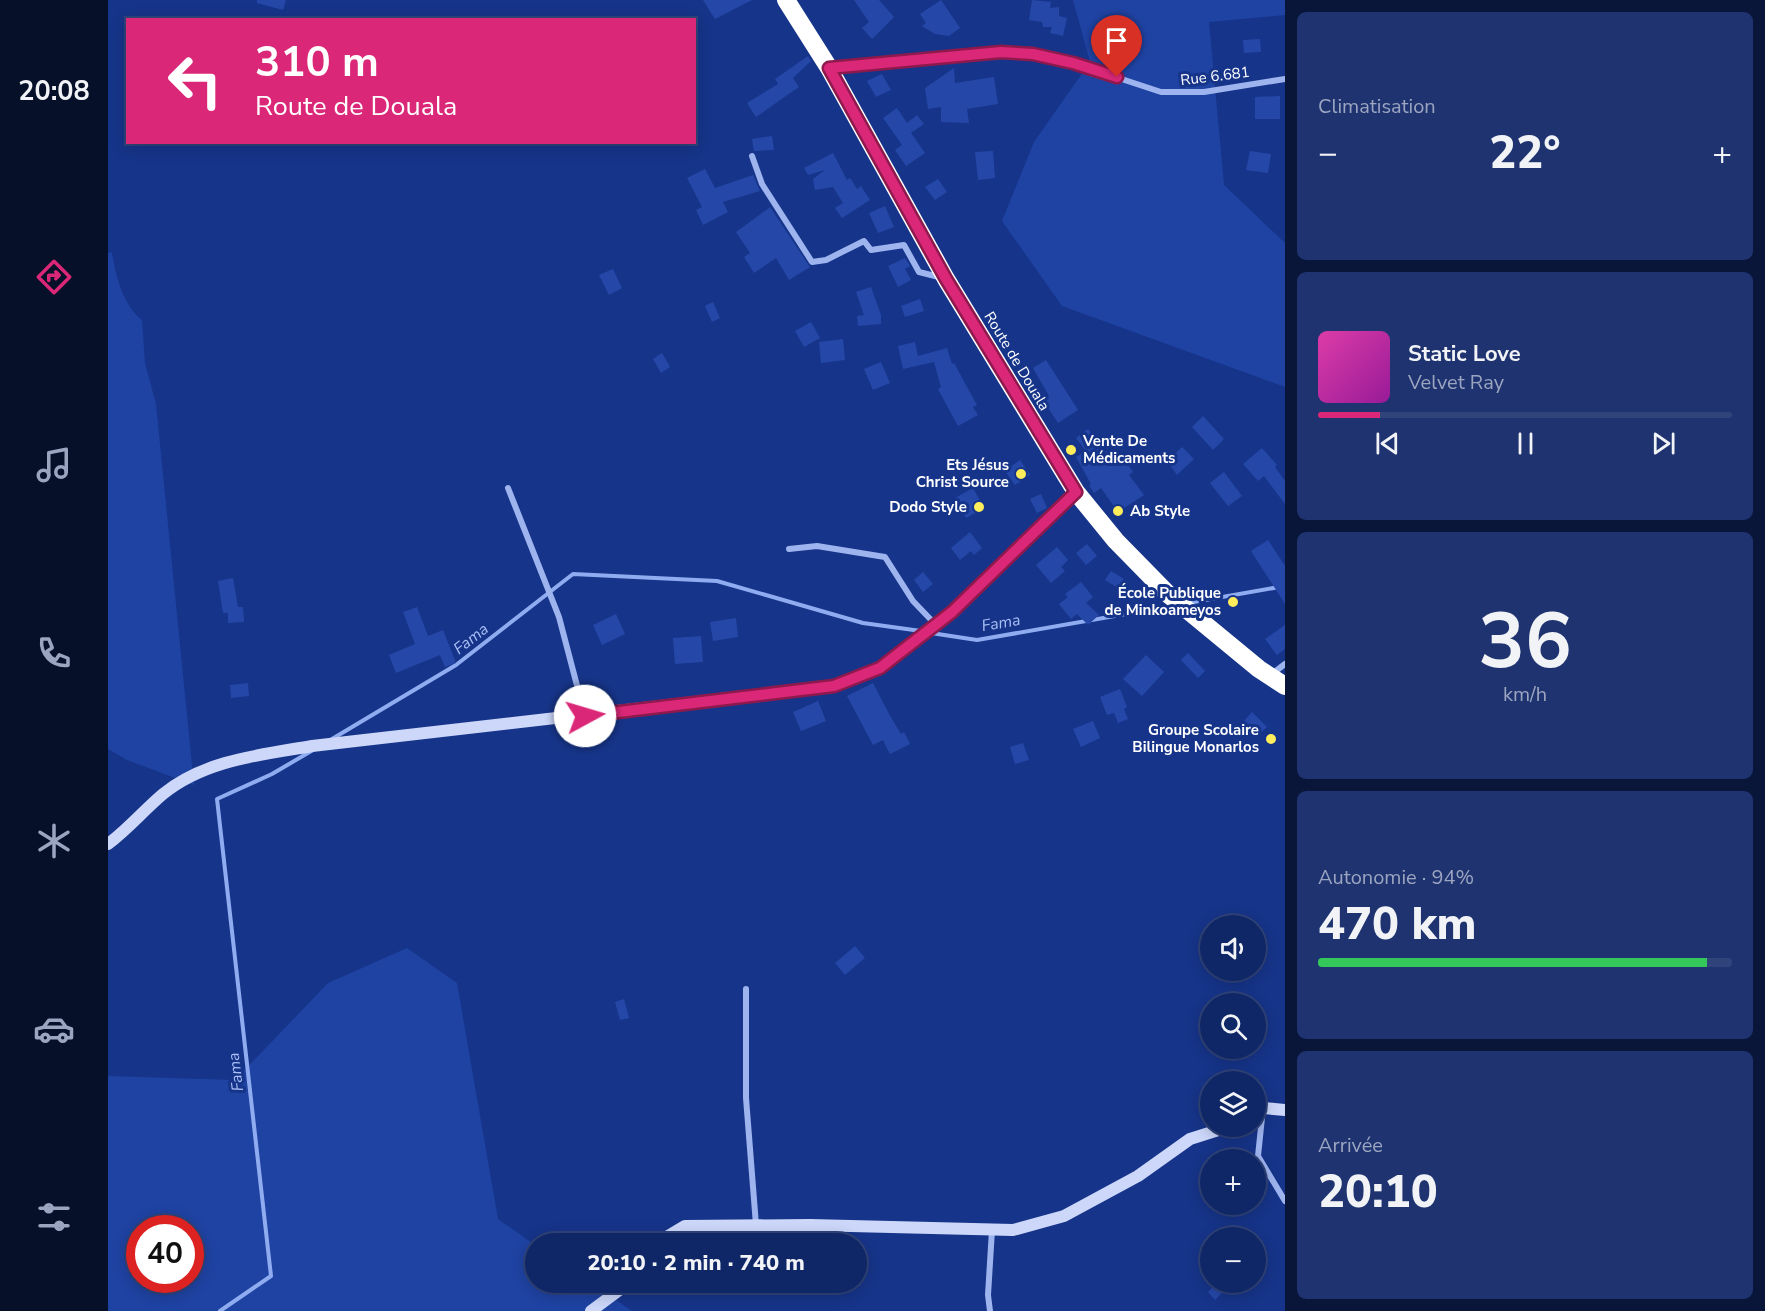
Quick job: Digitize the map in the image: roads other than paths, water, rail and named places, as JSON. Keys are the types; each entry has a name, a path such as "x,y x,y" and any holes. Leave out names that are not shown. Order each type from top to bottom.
{"highway":[{"name":"Route de Douala","path":"786,0 829,68 946,279 1076,492 1116,542 1168,594 1269,676 1285,686"}],"street":[{"name":"Rue 6.681","path":"829,68 1001,52 1033,54 1073,63 1161,92 1204,92 1285,79"},
{"path":"752,156 762,184 812,262 826,260 864,241 871,250 904,245 919,272 946,279"},
{"path":"508,488 560,617 585,716"},
{"path":"108,844 164,794 192,775 233,760 312,746 834,686 880,668 936,625 1076,492"},
{"path":"789,549 817,546 885,557 913,601 936,625"},
{"path":"1269,676 1285,664"},
{"path":"746,989 747,1098 756,1225"},
{"path":"1266,1111 1285,1110"},
{"path":"673,1233 685,1226 756,1225 870,1225 1013,1230 1064,1216 1138,1176 1190,1140 1200,1137"},
{"path":"1258,1137 1258,1155 1285,1201"},
{"path":"990,1311 988,1295 992,1230"},
{"path":"591,1311 615,1293"}],"waterway":[{"name":"Fama","path":"332,739 456,665 573,574 717,581 863,623 921,631"},
{"name":"Fama","path":"1188,603 1285,586"},
{"name":"Fama","path":"931,633 977,640 1172,606"},
{"name":"Fama","path":"220,1311 271,1276 217,799 272,774 313,750"}],"place":[{"name":"Vente De Médicaments","path":"1071,450"},
{"name":"Ets Jésus Christ Source","path":"1021,474"},
{"name":"Dodo Style","path":"979,507"},
{"name":"Ab Style","path":"1118,511"},
{"name":"École Publique de Minkoameyos","path":"1233,602"},
{"name":"Groupe Scolaire Bilingue Monarlos","path":"1271,739"}]}
